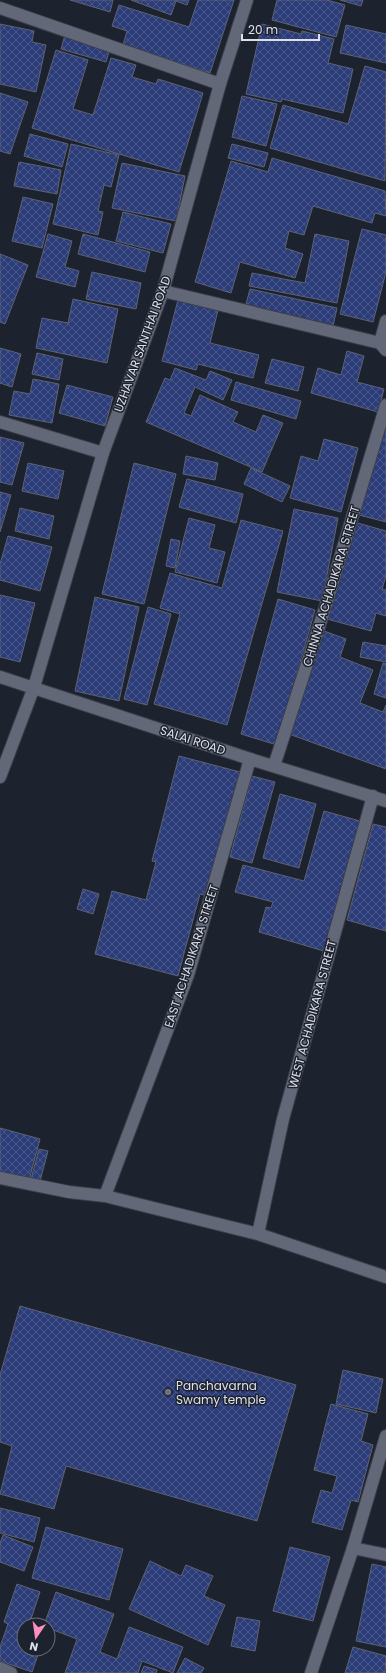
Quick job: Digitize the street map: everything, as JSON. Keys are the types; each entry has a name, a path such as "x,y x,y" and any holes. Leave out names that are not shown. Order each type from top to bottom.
{"street":[{"name":"UZHAVAR SANTHAI ROAD","path":"0,777 34,687 104,452 163,291 220,84 247,0"},
{"path":"0,8 220,84"},
{"path":"163,291 383,347 386,321"},
{"name":"CHINNA ACHADIKARA STREET","path":"274,766 325,608 386,405"},
{"path":"0,422 104,452"},
{"name":"SALAI ROAD","path":"0,676 250,759 386,801"},
{"name":"EAST ACHADIKARA STREET","path":"105,1196 188,975 250,759"},
{"name":"WEST ACHADIKARA STREET","path":"258,1234 283,1119 373,796"},
{"path":"0,1178 69,1192 105,1196 258,1234 386,1277"},
{"path":"311,1673 353,1548 386,1436"},
{"path":"353,1548 386,1555"},
{"path":"0,1668 11,1673"}],"building":[{"path":"70,0 113,0 110,12"},
{"path":"131,0 189,0 187,5 176,1 171,15"},
{"path":"198,0 234,0 210,73 123,45 127,31 112,26 119,5 189,27"},
{"path":"277,0 327,0 345,5 336,37 272,20"},
{"path":"340,0 363,0 361,6"},
{"path":"0,24 34,31 32,42 46,45 36,92 0,84"},
{"path":"262,24 301,34 302,31 334,39 328,63 353,69 343,113 282,99 281,102 246,94"},
{"path":"346,25 386,34 386,63 340,53"},
{"path":"65,35 110,48 106,62 61,49"},
{"path":"56,50 88,60 73,109 93,115 111,58 136,65 132,77 156,84 158,79 203,93 179,172 32,128"},
{"path":"365,66 386,72 385,181 270,148 283,105 348,124"},
{"path":"0,93 28,102 10,154 0,151"},
{"path":"242,96 277,104 266,146 232,137"},
{"path":"30,134 68,144 62,167 24,156"},
{"path":"71,144 119,155 111,187 104,185 98,211 103,212 98,235 53,224"},
{"path":"232,144 268,153 264,167 228,158"},
{"path":"272,158 385,191 386,216 375,213 372,223 313,206 304,235 289,231 285,248 303,254 295,278 240,262 231,293 195,282 231,161 268,172"},
{"path":"19,162 61,170 57,194 14,186"},
{"path":"122,163 185,176 176,221 112,208"},
{"path":"23,197 53,204 42,248 12,241"},
{"path":"123,212 171,224 163,253 116,241"},
{"path":"362,229 386,235 386,272 373,322 340,314"},
{"path":"48,234 72,241 65,267 79,271 75,287 36,277"},
{"path":"83,234 150,252 145,272 78,254"},
{"path":"315,234 349,241 337,303 249,286 252,273 305,283"},
{"path":"0,254 28,265 5,324 0,322"},
{"path":"92,272 141,283 136,309 86,299"},
{"path":"250,289 337,308 333,326 245,308"},
{"path":"73,299 118,309 107,363 36,348 42,318 68,323"},
{"path":"178,300 218,310 210,343 259,355 253,378 198,364 196,370 162,361"},
{"path":"0,348 21,354 12,387 0,383"},
{"path":"347,351 364,356 357,382 384,389 378,412 311,393 318,368 341,375"},
{"path":"37,353 63,359 59,380 32,374"},
{"path":"272,359 304,367 298,391 265,383"},
{"path":"175,368 206,380 210,371 232,380 223,400 195,387 184,413 191,416 200,395 238,412 233,422 256,432 263,415 283,423 262,472 146,422 165,378 170,380"},
{"path":"33,379 59,384 52,423 9,415 14,391 30,394"},
{"path":"236,382 301,401 296,419 231,400"},
{"path":"67,385 113,397 105,426 59,413"},
{"path":"386,422 386,522 359,515"},
{"path":"0,437 24,443 12,485 0,482"},
{"path":"324,439 358,448 341,512 290,498 301,456 318,461"},
{"path":"186,456 218,463 215,480 183,474"},
{"path":"28,463 64,471 58,499 22,491"},
{"path":"134,463 176,474 144,604 102,594"},
{"path":"251,468 290,486 282,502 244,484"},
{"path":"187,479 243,494 236,523 179,507"},
{"path":"0,492 11,495 0,532"},
{"path":"20,508 54,516 49,539 15,531"},
{"path":"294,509 338,518 322,601 277,592"},
{"path":"189,518 215,525 209,548 225,552 217,583 175,572"},
{"path":"241,520 283,531 227,725 154,704 180,614 160,608 170,573 222,588"},
{"path":"354,522 386,531 386,576 382,589 386,590 386,616 376,613 371,631 327,619"},
{"path":"8,536 52,547 40,591 0,580 0,564"},
{"path":"171,539 180,541 175,568 166,566"},
{"path":"0,595 35,603 20,662 0,657"},
{"path":"95,597 139,607 119,701 75,691"},
{"path":"278,599 315,610 277,745 241,734"},
{"path":"148,607 171,614 147,705 124,699"},
{"path":"324,631 346,639 340,657 373,670 360,703 383,712 386,705 386,769 286,733"},
{"path":"363,642 386,646 386,662 360,657"},
{"path":"383,663 386,664 386,698 374,694"},
{"path":"179,756 240,772 208,896 200,894 178,976 95,954 112,891 146,900 156,862 152,861"},
{"path":"252,776 275,782 252,863 230,857"},
{"path":"280,794 316,804 299,868 263,858"},
{"path":"324,811 360,821 324,951 259,932 266,907 271,908 273,902 235,892 243,865 304,881"},
{"path":"373,824 386,827 386,931 347,920"},
{"path":"83,889 99,894 93,914 77,909"},
{"path":"0,1128 40,1139 29,1180 0,1173"},
{"path":"39,1149 48,1151 40,1181 31,1179"},
{"path":"20,1306 296,1385 257,1521 66,1466 54,1509 0,1494 12,1446 0,1442 0,1375"},
{"path":"343,1370 383,1379 376,1413 336,1404"},
{"path":"331,1404 368,1414 361,1441 373,1445 358,1502 351,1500 342,1530 312,1522 321,1490 332,1493 337,1476 314,1470"},
{"path":"0,1508 40,1518 34,1542 0,1533"},
{"path":"46,1527 123,1549 109,1600 32,1578"},
{"path":"3,1535 33,1547 24,1571 0,1562 0,1543"},
{"path":"290,1547 330,1557 313,1621 273,1611"},
{"path":"150,1561 181,1576 186,1565 213,1576 204,1596 225,1605 208,1645 129,1609"},
{"path":"372,1564 386,1567 386,1647 356,1641"},
{"path":"17,1584 40,1592 32,1617 16,1617 16,1657 37,1657 32,1672 0,1661 0,1647 8,1624 4,1622"},
{"path":"56,1592 114,1614 100,1652 117,1659 129,1627 183,1647 173,1673 142,1661 138,1673 65,1673 77,1639 56,1631 56,1617 47,1617"},
{"path":"237,1617 260,1621 255,1651 231,1646"},
{"path":"353,1647 386,1656 385,1673 345,1673"},
{"path":"185,1658 204,1668 201,1673 177,1673"},
{"path":"144,1666 157,1670 156,1673 141,1673"}],"place":[{"name":"Panchavarna Swamy temple","path":"168,1392"}]}
